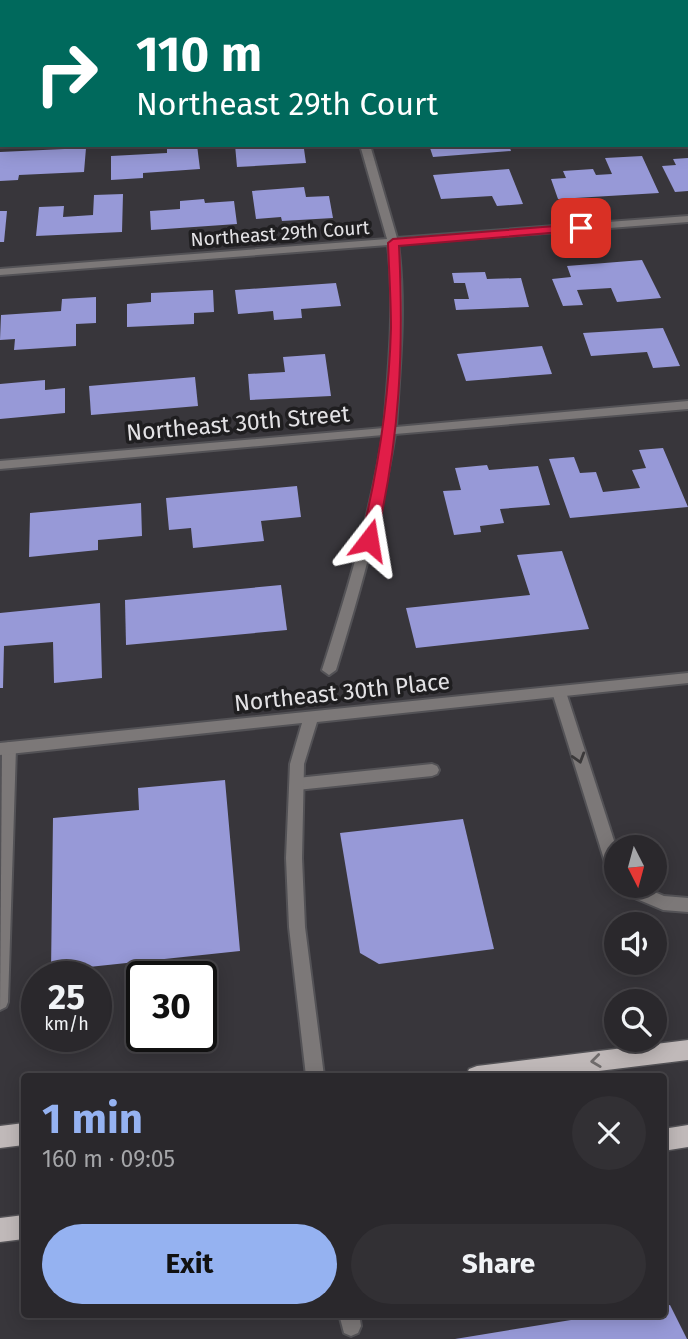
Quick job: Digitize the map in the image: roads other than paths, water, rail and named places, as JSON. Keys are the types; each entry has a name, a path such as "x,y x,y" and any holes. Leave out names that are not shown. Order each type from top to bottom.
{"main road":[{"path":"501,1073 688,1050"},
{"path":"0,1137 21,1134"},
{"path":"667,1139 688,1136"},
{"path":"0,1230 21,1227"}],"street":[{"path":"329,670 362,564 380,491 390,431 397,328 393,243 366,147"},
{"name":"Northeast 29th Court","path":"0,272 688,219"},
{"name":"Northeast 30th Street","path":"0,465 688,405"},
{"name":"Northeast 30th Place","path":"5,749 688,678"},
{"path":"559,692 604,835"},
{"path":"311,718 298,764 294,858 297,927 314,1073"},
{"path":"0,1002 5,749"},
{"path":"297,784 432,770"},
{"path":"652,898 663,903 688,905"}]}
